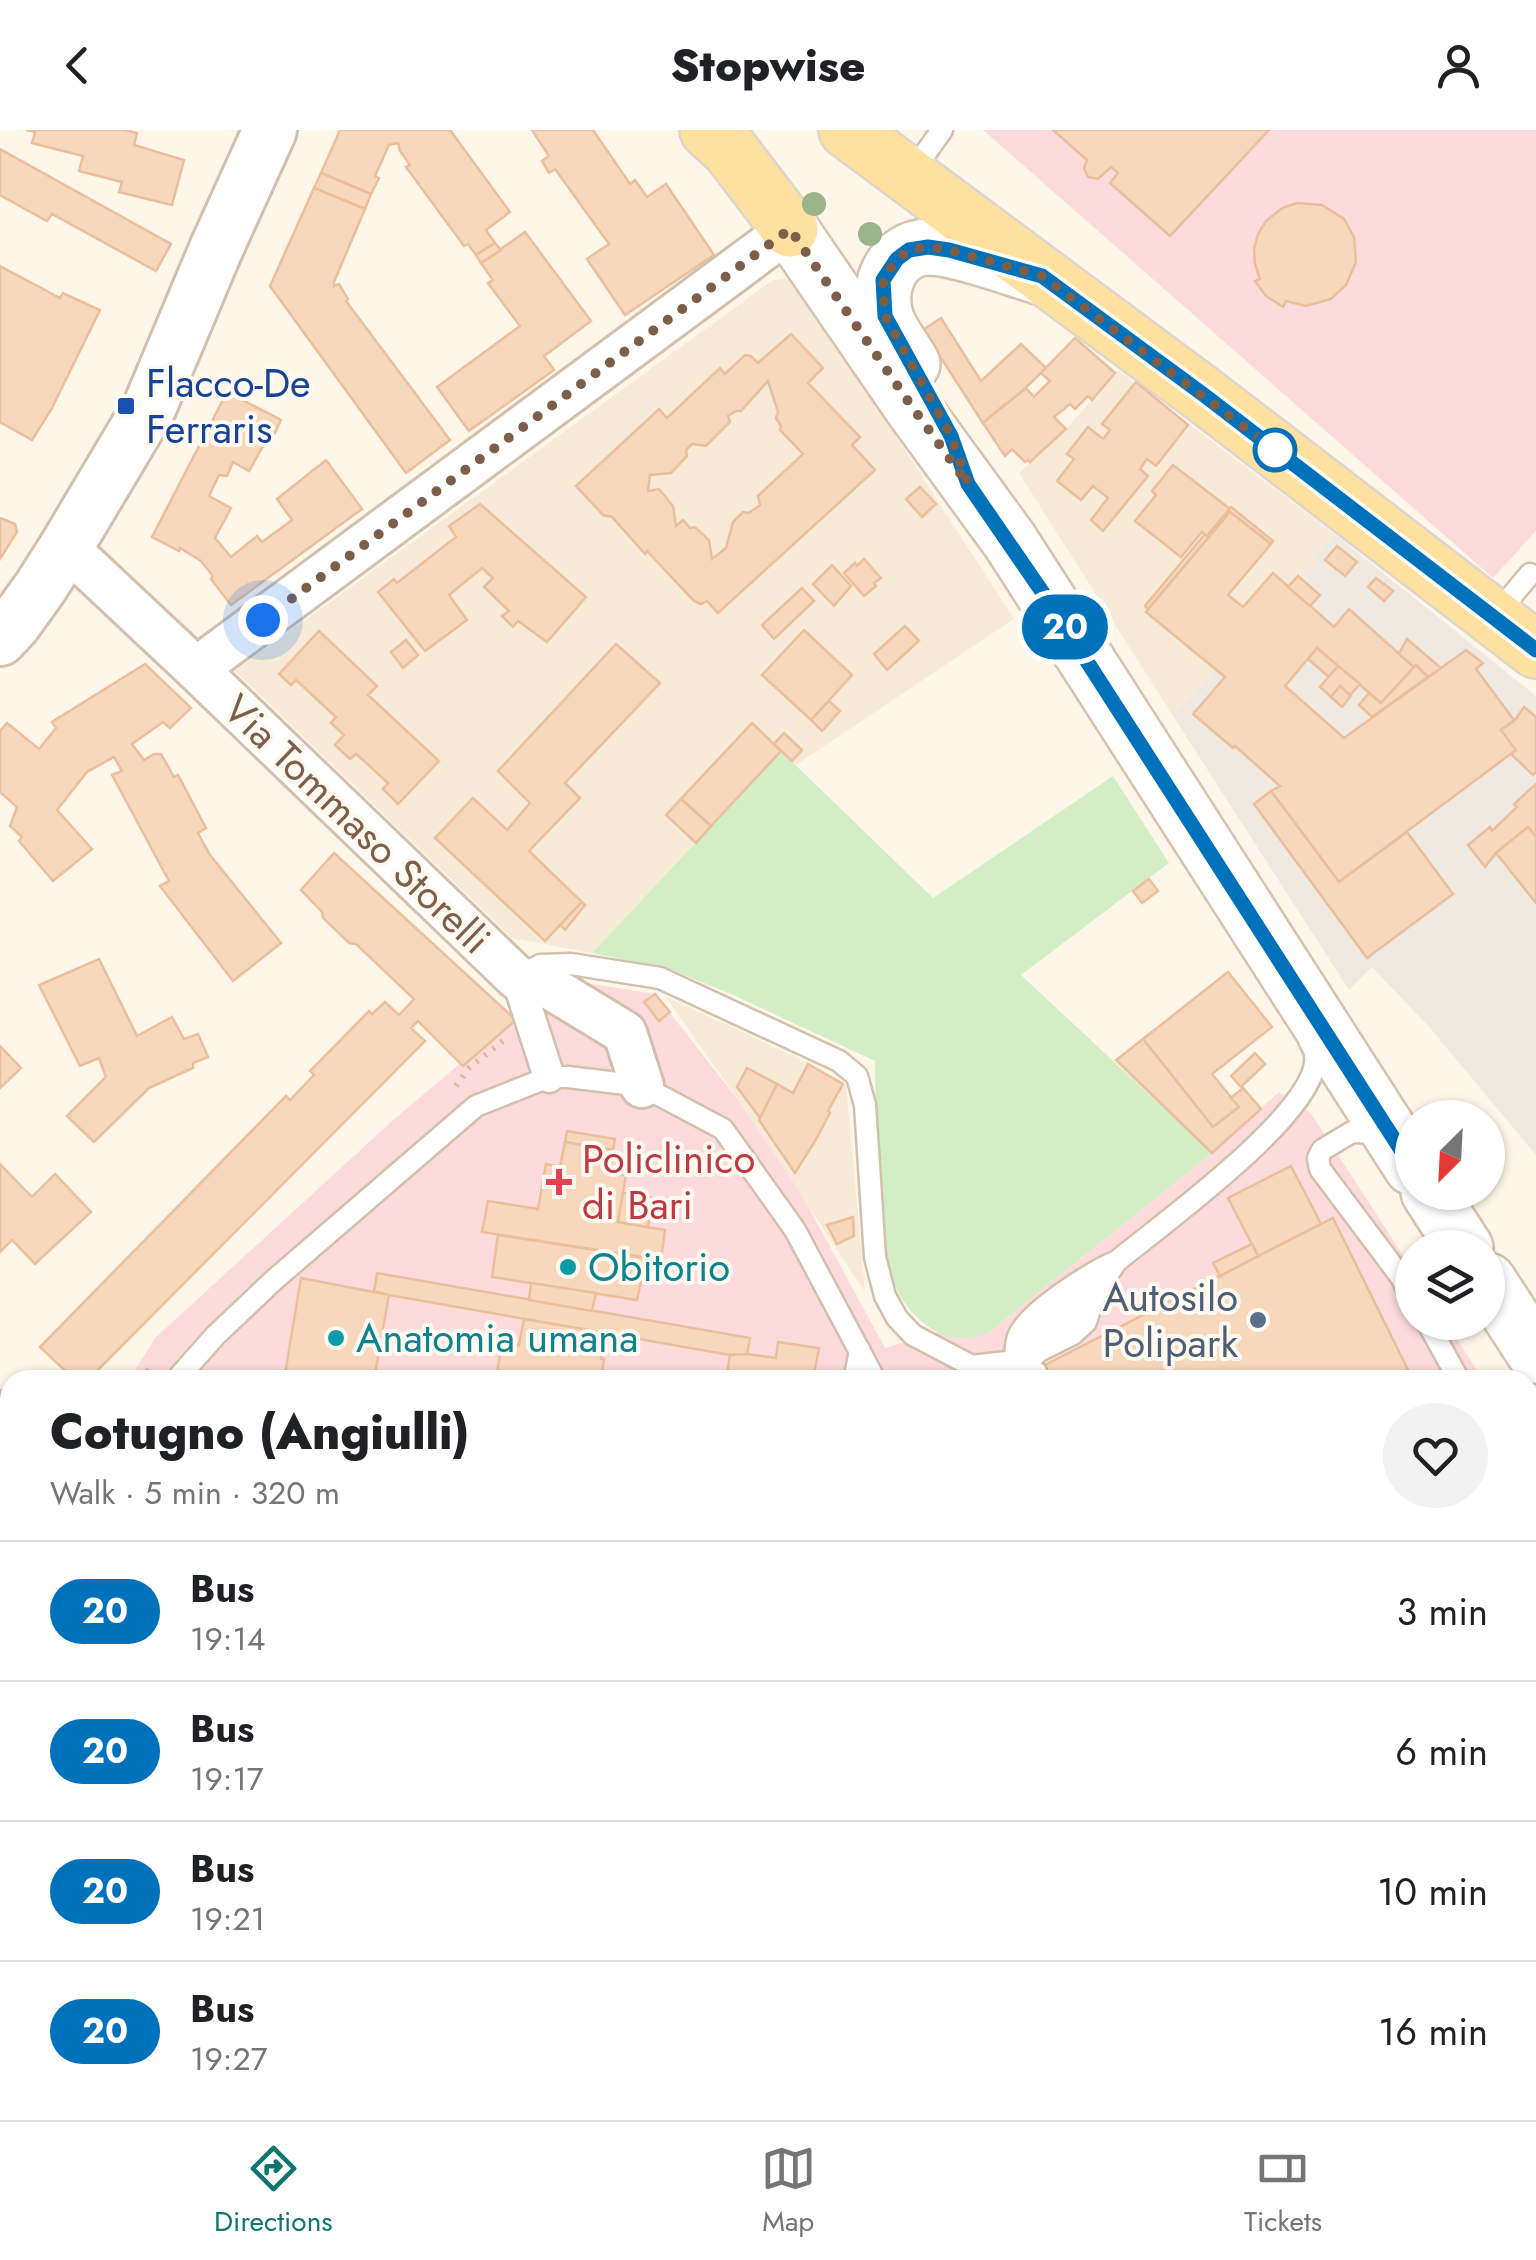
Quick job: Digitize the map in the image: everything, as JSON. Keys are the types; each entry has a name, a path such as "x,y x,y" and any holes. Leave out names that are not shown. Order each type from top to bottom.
{"main road":[{"path":"708,130 730,150 790,229 1010,541 1395,1140"},
{"path":"847,130 1204,395 1536,650"},
{"path":"968,484 951,436 885,316 883,280 897,259 909,250 928,247 1042,276"},
{"path":"1505,1307 1536,1355"}],"street":[{"path":"5,623 66,548 150,406 270,130"},
{"path":"196,669 790,229"},
{"name":"Via Tommaso Storelli","path":"66,548 517,978 551,988 625,1033 642,1086"},
{"path":"517,978 549,1076"}],"lane":[{"path":"909,176 942,130"},
{"path":"1493,617 1530,574"},
{"path":"1026,1366 1018,1337 1026,1324 1092,1272 1116,1261 1256,1148 1298,1101 1316,1056 1270,946"},
{"path":"517,978 540,964 571,964 660,978 848,1068 857,1076 865,1105 874,1256 885,1296 897,1318 913,1335 965,1370"},
{"path":"185,1370 274,1280 476,1106 549,1076 642,1086 723,1129 795,1230 870,1370"},
{"path":"1395,1148 1352,1132 1322,1150 1318,1158 1320,1169 1395,1269"},
{"path":"1026,1366 1030,1337 1095,1294 1116,1261"},
{"path":"1436,1340 1453,1370"},
{"path":"856,1370 860,1350"},
{"path":"993,1370 1026,1366"}],"shaded area":[{"path":"983,130 1536,130 1536,531 1493,578"},
{"path":"773,280 797,283 1014,619 796,765 780,751 592,953 512,938 235,671"},
{"path":"1118,370 1336,535 1173,716 1019,473 1066,429"},
{"path":"1336,535 1536,696 1536,1155 1505,1118 1505,1100 1490,1100 1372,967 1349,990 1173,716"},
{"name":"Policlinico di Bari","path":"560,979 655,994 739,1101 803,1197 885,1348 938,1332 957,1338 988,1333 1212,1153 1279,1092 1310,1112 1395,1243 1395,1340 1458,1340 1477,1370 135,1370 155,1338 391,1122"},
{"path":"665,996 846,1084 865,1292 739,1101"}],"green space":[{"path":"781,751 933,898 1113,776 1169,863 1021,975 1212,1153 988,1333 962,1338 934,1330 914,1315 894,1283 884,1239 875,1061 670,969 592,953"}],"building":[{"path":"26,130 137,133 134,145 184,160 172,205 119,192 122,182 79,171 83,156 32,143 35,132"},
{"path":"340,130 450,130 510,212 486,230 495,243 476,255 468,244 464,246 406,167 410,165 398,143 389,145 371,194 321,173"},
{"path":"532,130 593,130 630,184 635,180 647,197 666,184 714,255 625,315 587,259 609,244 555,169 549,173 542,161 549,156"},
{"path":"1053,130 1269,130 1170,236 1110,183 1118,173 1111,167 1098,179 1088,177 1084,168 1087,160"},
{"path":"0,149 171,244 156,271 52,214 47,221 0,195"},
{"path":"321,173 371,194 365,209 314,188"},
{"path":"314,188 365,209 334,286 339,284 346,301 450,440 406,473 270,286"},
{"path":"1297,203 1322,205 1344,219 1354,237 1356,262 1346,285 1331,299 1306,306 1286,301 1283,307 1266,296 1255,281 1260,279 1254,249 1266,221 1282,208"},
{"path":"525,232 591,321 544,356 554,370 469,431 437,387 520,326 488,283 493,280 481,263"},
{"path":"495,243 501,250 481,263 476,255"},
{"path":"0,266 60,298 63,293 100,310 32,440 0,422"},
{"path":"941,318 981,381 1021,344 1046,368 983,423 923,330"},
{"path":"791,334 823,368 808,383 860,437 852,445 875,470 718,613 707,601 694,601 647,551 645,554 612,517 603,515 576,486 659,409 667,418 720,368 725,374 745,355 758,363","holes":["768,381 780,430 803,454 758,496 760,505 749,513 743,512 733,522 726,548 712,559 709,540 683,520 676,526 673,506 659,489 648,491 650,475 671,473 692,444 706,446 730,422 728,416 741,411"]},
{"path":"1075,338 1115,373 1092,400 1088,396 1075,409 1070,404 1054,417 1066,429 1030,462 1012,449 1005,456 983,423 1026,388 1034,397 1050,381 1041,373"},
{"path":"1136,382 1188,425 1156,466 1147,459 1140,469 1148,476 1103,531 1091,520 1108,498 1093,486 1081,500 1057,481 1074,459 1067,454 1088,427 1103,439 1110,430 1102,424"},
{"path":"227,392 281,420 249,471 233,462 227,476 219,475 209,496 231,508 215,538 231,557 257,536 262,542 292,520 277,499 326,460 362,509 231,605 201,561 152,537"},
{"path":"1173,465 1230,509 1207,536 1202,532 1181,557 1135,521"},
{"path":"920,487 936,504 922,517 906,499"},
{"path":"480,504 586,597 547,642 518,621 513,627 502,616 509,611 484,587 493,578 482,568 449,595 467,620 425,651 378,592 394,579 397,583 456,537 449,526"},
{"path":"1231,507 1273,541 1271,544 1230,512 1148,609 1145,606"},
{"path":"1230,512 1271,544 1228,595 1243,607 1273,573 1334,627 1349,609 1414,667 1381,703 1317,648 1285,686 1344,738 1466,650 1483,663 1476,669 1514,720 1501,730 1516,750 1339,882 1271,791 1280,786 1193,714 1225,677 1146,612"},
{"path":"0,518 15,524 17,532 0,559"},
{"path":"1337,546 1357,562 1345,576 1325,560"},
{"path":"864,559 881,578 864,596 844,573"},
{"path":"832,565 851,586 834,606 813,584"},
{"path":"1298,576 1320,595 1310,606 1288,587"},
{"path":"1376,578 1393,591 1384,601 1368,587"},
{"path":"802,588 814,601 774,639 762,625"},
{"path":"905,626 919,641 887,670 874,654"},
{"path":"804,630 852,675 811,720 762,675"},
{"path":"319,631 377,686 368,695 439,761 398,804 383,789 388,783 356,754 350,759 335,745 344,735 331,723 336,717 296,680 291,685 279,674"},
{"path":"1407,639 1441,668 1428,677 1414,667 1399,654"},
{"path":"406,640 418,655 403,668 391,652"},
{"path":"616,644 660,683 565,783 580,798 529,851 582,902 545,941 435,838 473,798 507,830 530,803 498,771"},
{"path":"1317,648 1338,666 1329,677 1308,659"},
{"path":"145,664 191,708 170,728 163,722 132,744 144,760 161,754 174,777 178,775 206,828 198,833 210,855 281,943 233,981 160,886 169,881 112,775 122,771 114,757 87,772 57,810 92,849 53,881 10,826 17,807 0,792 0,731 7,723 39,749 56,728 52,722"},
{"path":"1416,665 1428,677 1372,717 1359,705 1369,693 1381,703"},
{"path":"1338,666 1360,684 1350,695 1340,686 1331,697 1320,687"},
{"path":"1340,686 1351,696 1342,707 1331,697"},
{"path":"829,701 840,711 822,731 811,720"},
{"path":"1524,707 1536,717 1533,775 1511,754 1516,750 1501,730"},
{"path":"752,723 781,751 711,826 681,799"},
{"path":"784,733 802,750 792,761 774,744"},
{"path":"1536,784 1536,837 1528,827 1485,867 1468,845 1490,827 1492,831"},
{"path":"1271,791 1339,882 1407,832 1453,894 1367,958 1254,804"},
{"path":"681,799 711,826 696,843 666,815"},
{"path":"1528,827 1536,837 1536,903 1496,853"},
{"path":"334,853 516,1020 463,1066 418,1021 411,1028 425,1041 98,1370 64,1370 40,1347 286,1096 290,1100 314,1075 310,1071 369,1011 372,1014 385,1002 399,1015 414,999 323,918 301,890"},
{"path":"1149,879 1158,891 1142,903 1133,891"},
{"path":"582,902 585,905 565,930 560,925"},
{"path":"99,959 137,1036 172,1017 184,1039 198,1034 208,1057 149,1088 94,1142 67,1116 106,1077 99,1058 80,1066 39,985"},
{"path":"1228,972 1272,1027 1212,1074 1239,1107 1213,1127 1143,1039"},
{"path":"655,994 670,1012 659,1021 644,1002"},
{"path":"1143,1039 1213,1127 1239,1107 1231,1098 1243,1088 1261,1109 1212,1153 1116,1060"},
{"path":"0,1046 21,1068 0,1088"},
{"path":"1255,1053 1265,1064 1241,1087 1231,1076"},
{"path":"808,1064 843,1084 795,1173 759,1120 777,1084 793,1093"},
{"path":"747,1068 777,1084 760,1118 737,1087"},
{"path":"567,1131 615,1139 613,1150 565,1142"},
{"path":"565,1142 613,1150 610,1173 626,1175 618,1222 665,1230 661,1260 482,1232 488,1201 538,1209 546,1164 560,1167"},
{"path":"0,1164 32,1197 55,1174 91,1212 35,1264 12,1240 0,1252"},
{"path":"1291,1166 1321,1224 1258,1256 1228,1198"},
{"path":"623,1193 654,1198 648,1227 618,1222"},
{"path":"853,1217 854,1236 837,1244 827,1225"},
{"name":"Autosilo Polipark","path":"1333,1218 1408,1370 1038,1370"},
{"name":"Obitorio","path":"498,1235 646,1258 637,1300 492,1277"},
{"path":"1252,1244 1258,1256 1220,1276 1213,1263"},
{"path":"377,1273 750,1338 747,1354 730,1355 389,1295 374,1291"},
{"name":"Anatomia umana","path":"301,1278 389,1295 376,1370 286,1370"},
{"path":"531,1283 596,1293 592,1311 529,1300"},
{"path":"524,1319 606,1333 602,1370 498,1370 502,1343 519,1345"},
{"path":"778,1342 819,1348 815,1370 728,1370 730,1355 776,1358"}],"bus line":[{"name":"20","path":"1395,1141 1010,541 968,484 951,436 885,316 883,280 897,259 909,250 928,247 1042,276 1536,650"}],"place":[{"name":"Flacco-De Ferraris","path":"126,406"},
{"name":"Policlinico di Bari","path":"559,1182"},
{"name":"Obitorio","path":"568,1267"},
{"name":"Autosilo Polipark","path":"1258,1320"},
{"name":"Anatomia umana","path":"336,1338"}],"route":[{"path":"263,620 790,229 968,484 951,436 885,316 883,280 897,259 909,250 949,250 1042,276 1275,450"}]}
